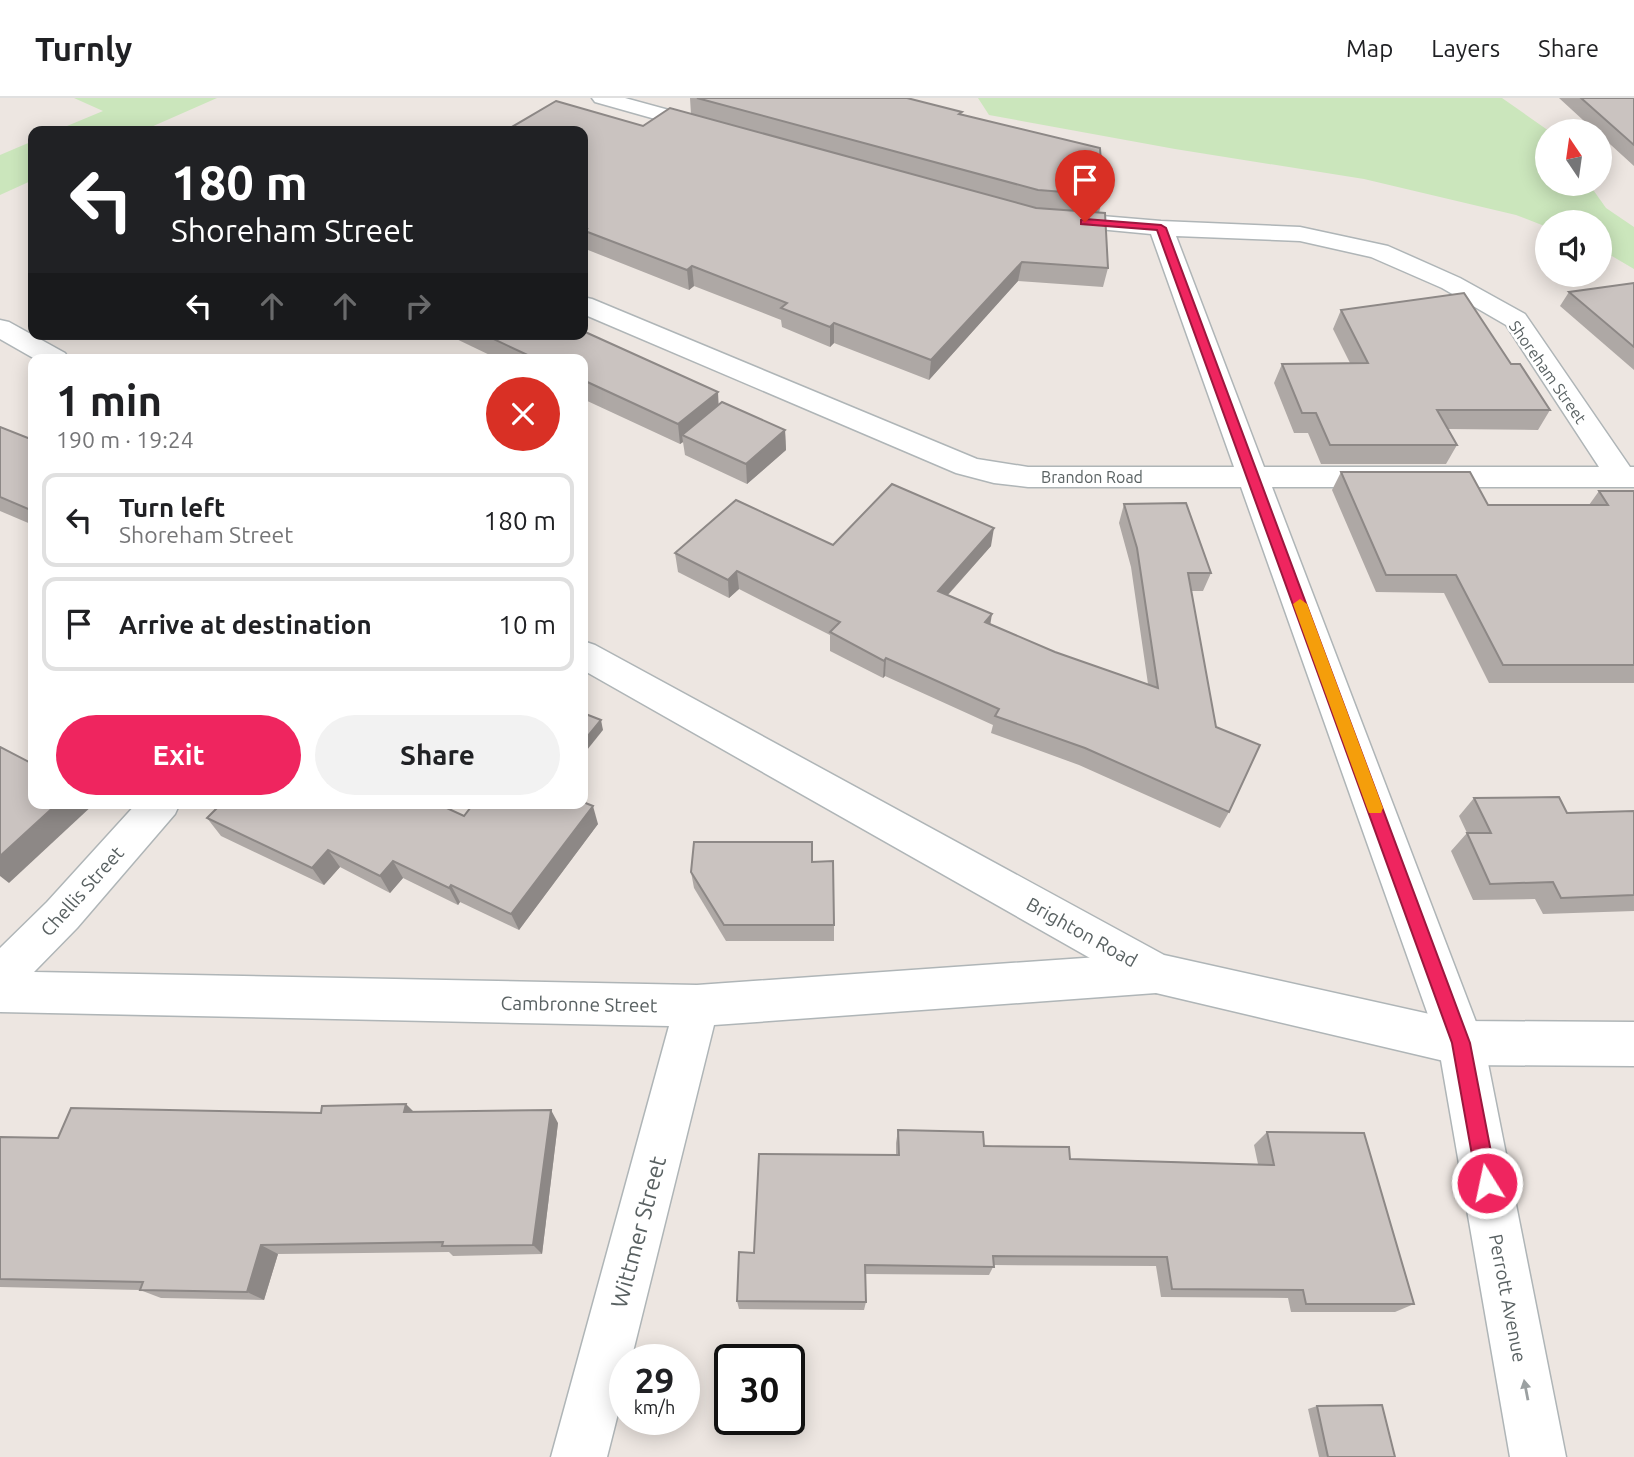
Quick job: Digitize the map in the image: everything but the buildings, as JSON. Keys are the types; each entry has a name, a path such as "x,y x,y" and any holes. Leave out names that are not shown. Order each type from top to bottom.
{"street":[{"path":"602,98 733,134"},
{"name":"Shoreham Street","path":"1034,218 1161,228 1300,233 1379,251 1451,283 1516,320 1627,477"},
{"name":"Perrott Avenue","path":"1161,228 1461,1043 1538,1457"},
{"name":"Brandon Road","path":"588,307 967,466 994,474 1028,477 1627,477"},
{"path":"0,328 46,354"},
{"name":"Brighton Road","path":"588,657 1156,974 1461,1043 1634,1044"},
{"name":"Chellis Street","path":"0,977 61,915 156,809"},
{"name":"Cambronne Street","path":"0,992 697,1006 1156,974"},
{"name":"Wittmer Street","path":"579,1457 697,1006"}],"green space":[{"path":"74,98 217,98 153,126 67,126 103,111"},
{"path":"978,98 1502,98 1535,121 1535,196 1598,196 1609,210 1535,210 1535,222 1516,215 1364,179 1175,149 989,115"},
{"path":"28,143 28,182 0,195 0,155"},
{"path":"1612,212 1634,227 1634,269 1612,256"}],"slow traffic":[{"path":"1300,604 1375,808"}],"route":[{"path":"1085,222 1161,228 1461,1043 1487,1183"}]}
